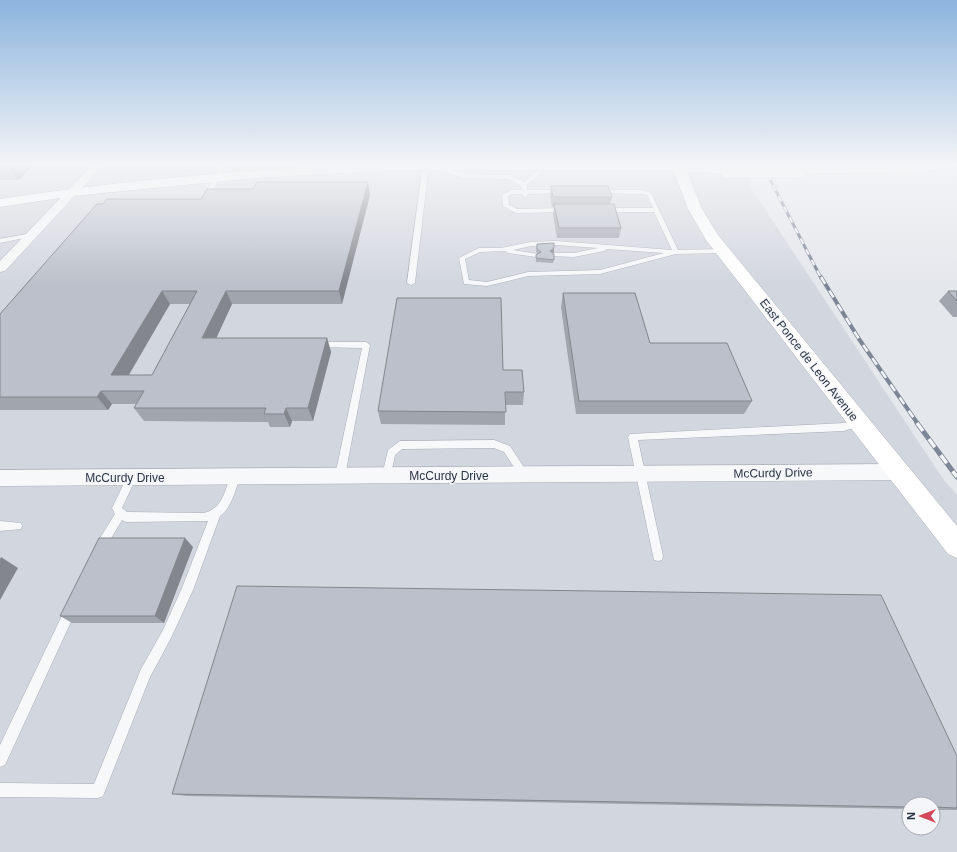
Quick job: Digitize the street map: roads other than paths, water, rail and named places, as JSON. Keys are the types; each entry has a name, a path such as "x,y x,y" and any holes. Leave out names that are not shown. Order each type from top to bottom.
{"main road":[{"name":"East Ponce de Leon Avenue","path":"693,204 695,209 724,251 957,546"}],"street":[{"path":"0,268 61,204"},
{"name":"McCurdy Drive","path":"0,478 524,476 898,472"}],"lane":[{"path":"411,283 423,204"},
{"path":"506,204 506,206 516,210 543,210 555,207 568,207 576,210"},
{"path":"527,204 529,210"},
{"path":"541,204 543,210"},
{"path":"606,204 609,210"},
{"path":"634,204 637,210"},
{"path":"653,204 676,252"},
{"path":"594,210 609,210 622,207 637,210 655,210"},
{"path":"0,241 32,235"},
{"path":"501,250 531,244 556,243 676,252 724,251"},
{"path":"554,256 574,255 617,247"},
{"path":"536,255 501,250 479,250 462,258 466,282 487,284 528,274 600,272 676,252"},
{"path":"311,345 366,345 340,476"},
{"path":"658,556 633,436 844,427 859,423"},
{"path":"387,476 391,453 400,445 494,444 507,449 524,476"},
{"path":"0,790 98,791 145,673 167,634 188,590 215,516 223,509 235,477"},
{"path":"131,478 117,508 120,514 126,517 204,518 215,516"},
{"path":"94,560 103,541 120,514"},
{"path":"0,526 17,526"},
{"path":"0,760 75,600"}],"railway":[{"path":"783,204 821,278"},
{"path":"821,277 859,339 918,424"},
{"path":"917,423 957,477"}]}
